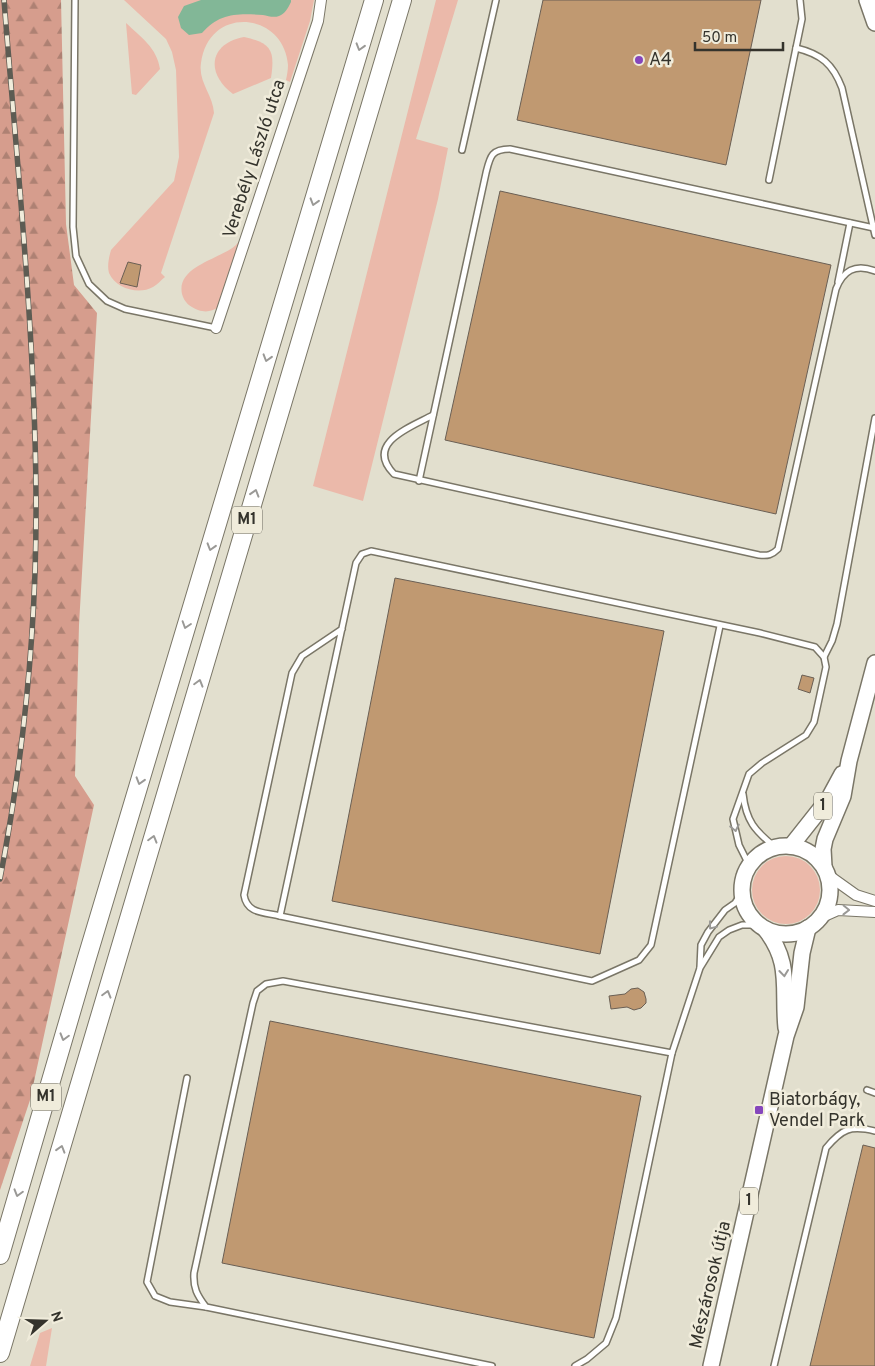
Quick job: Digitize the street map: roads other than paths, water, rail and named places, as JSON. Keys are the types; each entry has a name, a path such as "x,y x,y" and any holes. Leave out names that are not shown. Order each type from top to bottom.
{"highway":[{"name":"M1","path":"0,1256 86,961 374,0"},
{"name":"M1","path":"0,1354 402,0"}],"main road":[{"path":"867,0 875,23"},
{"name":"Mészárosok útja","path":"712,1366 786,1036 796,1007 802,953 814,923 825,911 830,894 826,871 825,839 843,796 849,761 875,663"},
{"name":"Mészárosok útja","path":"790,846 829,798 849,761"},
{"path":"742,892 745,874 749,865 760,854 775,847 790,846 810,853 826,871"},
{"name":"Mészárosok útja","path":"742,892 747,910 775,942 782,962 785,980 786,1036"},
{"path":"762,927 776,933 787,934 798,932 814,923"}],"street":[{"name":"Verebély László utca","path":"216,328 318,21 322,0"},
{"path":"826,871 856,895 875,901"},
{"path":"814,923 838,910 875,912"}],"lane":[{"path":"75,0 73,227 76,256 89,284 107,301 125,309 216,328"},
{"path":"462,150 496,0"},
{"path":"768,180 802,19 800,0"},
{"path":"796,48 819,55 838,76 875,235"},
{"path":"419,481 486,173 490,158 495,152 502,149 510,149 874,228"},
{"path":"433,415 390,439 385,448 384,458 387,467 394,474 759,555 768,556 773,554 778,549 850,223"},
{"path":"836,290 839,280 847,272 856,268 867,268 875,271"},
{"path":"824,657 832,641 837,624 875,418"},
{"path":"280,916 356,564 362,554 372,551 816,647 824,657 826,667 814,722 806,735 762,763 749,774 733,819 739,845 749,865"},
{"path":"342,629 302,656 292,673 248,872 244,895 245,903 251,909 280,916 592,981 639,960 651,945 720,626"},
{"path":"743,790 747,817 762,836 775,847"},
{"path":"700,968 701,945 708,932 742,892"},
{"path":"575,1366 606,1344 616,1318 672,1053 700,968 719,936 742,925 762,927"},
{"path":"206,1306 197,1296 193,1284 194,1273 253,1003 257,991 266,984 284,981 672,1053"},
{"path":"187,1078 148,1282 155,1296 170,1302 206,1306 492,1366"},
{"path":"867,1090 875,1093"},
{"path":"774,1366 826,1148 845,1129 875,1131"}],"railway":[{"path":"0,879 22,737 31,640 36,544 35,434 29,310 4,0"}],"place":[{"name":"A4","path":"639,60"},
{"name":"Biatorbágy, Vendel Park","path":"759,1110"}]}
